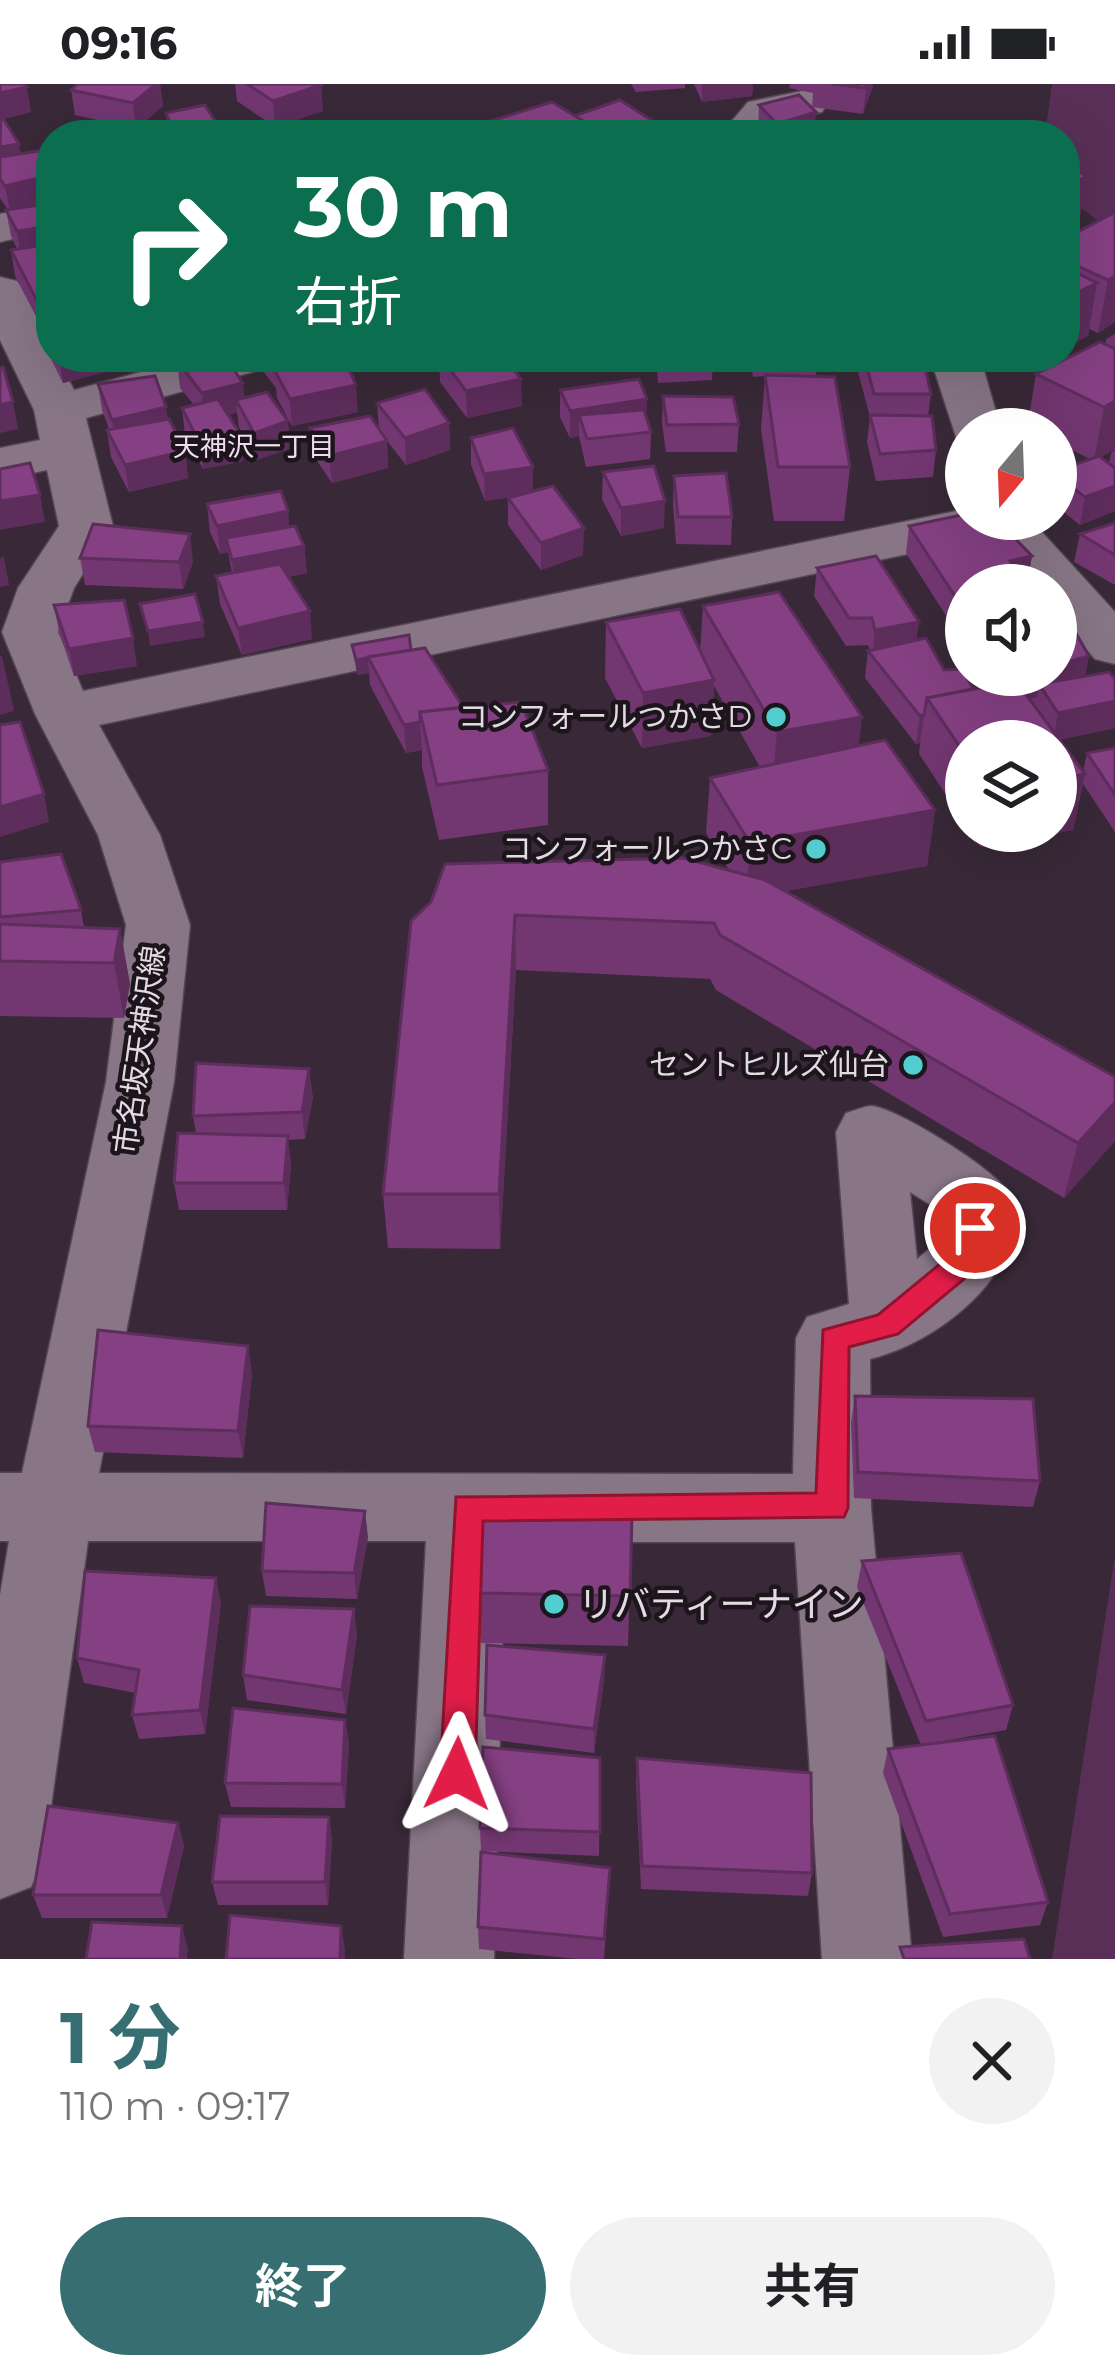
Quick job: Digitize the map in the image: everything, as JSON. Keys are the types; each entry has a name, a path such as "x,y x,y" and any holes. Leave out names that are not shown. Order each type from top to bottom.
{"street":[{"path":"755,120 787,98"},
{"path":"0,228 36,220"},
{"name":"市名坂天神沢線","path":"0,291 36,369"},
{"name":"市名坂天神沢線","path":"0,1857 27,1506 140,1082 158,925 129,835 64,714 30,632 46,588 86,526 64,430 37,372"},
{"path":"0,464 64,430 214,372"},
{"path":"959,372 969,408"},
{"path":"64,714 945,530"},
{"path":"1017,540 1115,646"},
{"path":"867,1959 832,1508 833,1339 887,1325"},
{"path":"27,1506 832,1508"},
{"path":"449,1959 467,1507"}],"shaded area":[{"path":"1052,84 1115,84 1115,233 1080,207 1080,120 1047,120"},
{"path":"1115,1556 1115,1959 1052,1959"}],"building":[{"path":"0,84 24,84 27,87 0,93"},
{"path":"77,84 156,84 133,103 71,90"},
{"path":"247,84 319,84 321,85 273,101"},
{"path":"799,95 816,112 773,120 759,105"},
{"path":"620,100 651,120 581,120 574,116"},
{"path":"552,102 581,120 494,120"},
{"path":"205,105 214,120 169,120 166,113"},
{"path":"1,115 19,144 0,147"},
{"path":"36,151 36,179 5,186 0,179 0,157"},
{"path":"36,205 36,228 17,231 6,210"},
{"path":"1115,212 1115,276 1108,280 1080,267 1080,231"},
{"path":"36,246 36,299 11,250"},
{"path":"1080,274 1097,283 1080,291"},
{"path":"1100,342 1115,349 1115,401 1104,407 1036,374 1080,372 1080,352"},
{"path":"0,368 13,402 0,405"},
{"path":"186,372 235,372 243,383 202,393"},
{"path":"276,372 350,372 356,385 290,399"},
{"path":"452,372 516,372 521,379 466,391"},
{"path":"868,372 926,372 931,394 874,394"},
{"path":"765,375 835,377 850,467 778,467"},
{"path":"155,376 166,407 112,420 98,384"},
{"path":"639,379 647,399 570,411 560,390"},
{"path":"425,389 449,423 405,438 377,403"},
{"path":"267,392 288,421 254,433 236,400"},
{"path":"663,396 733,397 739,424 667,425"},
{"path":"218,399 240,434 199,442 182,408"},
{"path":"644,410 651,432 587,439 579,415"},
{"path":"870,415 932,416 936,450 880,454"},
{"path":"370,416 387,441 329,456 310,428"},
{"path":"169,419 185,451 125,465 107,430"},
{"path":"513,428 533,467 484,474 471,438"},
{"path":"1099,456 1115,468 1115,486 1085,497 1077,491 1077,464"},
{"path":"30,463 40,495 0,501 0,469"},
{"path":"654,466 665,501 621,508 603,472"},
{"path":"726,473 732,517 678,517 674,476"},
{"path":"553,486 584,528 541,543 508,498"},
{"path":"281,491 288,511 217,526 207,504"},
{"path":"945,518 945,540 1016,540 1032,556 1010,561 1012,564 945,564 945,581 909,526"},
{"path":"1115,523 1115,555 1080,534"},
{"path":"93,524 190,534 179,562 80,558"},
{"path":"295,526 304,546 232,560 226,538"},
{"path":"876,556 919,622 875,630 872,618 849,618 817,568"},
{"path":"280,564 310,611 238,628 216,576"},
{"path":"779,592 862,717 777,732 703,606"},
{"path":"195,594 203,622 148,631 140,604"},
{"path":"124,600 133,638 69,649 54,605"},
{"path":"680,609 714,680 643,693 606,622"},
{"path":"409,635 411,650 356,660 352,645"},
{"path":"1077,635 1089,656 1077,659"},
{"path":"926,638 945,670 945,694 927,698 920,716 868,651"},
{"path":"425,648 463,707 420,712 420,722 404,725 368,657"},
{"path":"1109,672 1115,679 1115,701 1058,713 1047,696 1077,696 1077,677"},
{"path":"1027,696 1045,720 945,720 945,725 927,698"},
{"path":"521,702 548,770 437,785 420,712"},
{"path":"20,722 44,794 0,807 0,725"},
{"path":"885,740 935,810 750,843 710,778"},
{"path":"1115,748 1115,795 1087,753"},
{"path":"61,854 81,910 0,917 0,862"},
{"path":"683,858 765,880 1115,1077 1115,1102 1078,1143 720,935 714,923 515,915 499,1194 383,1194 411,921 431,902 445,864"},
{"path":"0,924 120,929 114,963 0,961"},
{"path":"196,1063 309,1069 302,1112 193,1116"},
{"path":"178,1133 288,1136 284,1183 174,1183"},
{"path":"98,1330 248,1346 238,1431 88,1426"},
{"path":"855,1396 1033,1399 1040,1481 858,1472"},
{"path":"266,1503 365,1511 354,1573 262,1571"},
{"path":"475,1505 632,1513 630,1596 479,1593"},
{"path":"961,1553 1013,1705 926,1721 862,1561"},
{"path":"85,1571 216,1578 200,1710 132,1715 139,1670 77,1658"},
{"path":"250,1606 354,1609 342,1690 243,1675"},
{"path":"487,1645 605,1655 594,1729 485,1715"},
{"path":"233,1708 345,1720 342,1784 225,1783"},
{"path":"995,1736 1048,1902 950,1914 888,1749"},
{"path":"483,1747 600,1758 600,1832 480,1828"},
{"path":"637,1758 811,1773 812,1873 642,1866"},
{"path":"48,1806 178,1823 161,1895 33,1895"},
{"path":"220,1816 329,1817 325,1882 212,1882"},
{"path":"481,1852 610,1868 604,1939 478,1927"},
{"path":"230,1915 341,1926 340,1959 226,1959"},
{"path":"92,1922 182,1926 180,1959 86,1959"},
{"path":"1024,1939 1030,1959 904,1959 900,1947"}],"place":[{"name":"コンフォールつかさD","path":"776,717"},
{"name":"コンフォールつかさC","path":"816,849"},
{"name":"セントヒルズ仙台","path":"913,1065"},
{"name":"リバティーナイン","path":"554,1604"}],"district":[{"name":"天神沢一丁目","path":"254,447"}],"route":[{"path":"457,1774 467,1507 832,1508 833,1339 887,1325 971,1256 975,1228"}]}
